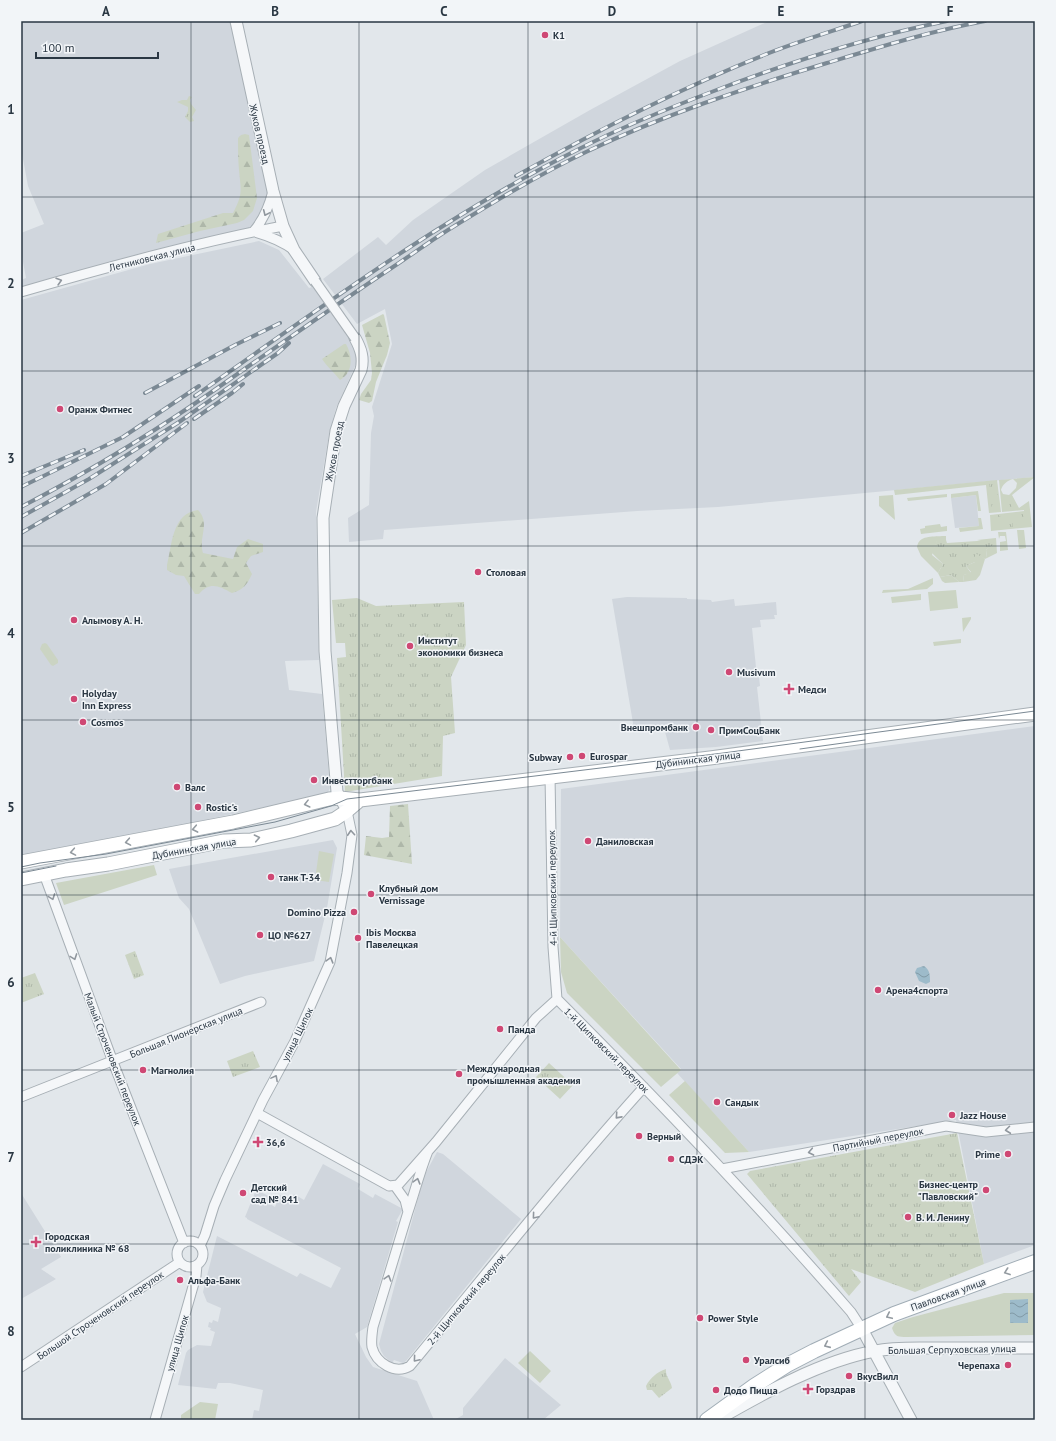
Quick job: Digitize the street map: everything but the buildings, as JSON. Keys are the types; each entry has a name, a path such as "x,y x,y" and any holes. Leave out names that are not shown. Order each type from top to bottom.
{"main road":[{"name":"Дубининская улица","path":"21,862 218,825 273,813 329,799 338,795 360,800 710,758 1035,714"},
{"name":"Дубининская улица","path":"21,879 224,841 251,840 330,821 347,811 360,800"},
{"name":"Павловская улица","path":"862,1329 897,1313 1035,1262"},
{"path":"707,1420 754,1386 787,1365 862,1329"}],"street":[{"name":"Жуков проезд","path":"236,21 273,191 283,226 294,250 361,349 361,370 344,406 336,431 323,511 322,529 325,651 338,795"},
{"path":"273,191 268,209 254,232 270,236 294,250"},
{"name":"Летниковская улица","path":"21,292 98,271 283,226"},
{"name":"4-й Щипковский переулок","path":"550,776 553,947 557,999"},
{"path":"338,795 347,811"},
{"name":"улица Щипок","path":"200,1246 220,1190 257,1113 295,1041 330,962 347,873 352,835 347,811"},
{"name":"Малый Строченовский переулок","path":"44,874 113,1062 184,1243"},
{"name":"1-й Щипковский переулок","path":"395,1186 401,1183 428,1151 536,1018 557,999 722,1169 851,1312 862,1329"},
{"name":"Большая Пионерская улица","path":"21,1097 113,1062 154,1044 261,1002"},
{"name":"2-й Щипковский переулок","path":"428,1151 422,1166 373,1327 372,1345 374,1351 385,1365 392,1369 405,1369 410,1366 562,1182 644,1087"},
{"path":"257,1113 389,1186 395,1186 405,1200 408,1212"},
{"name":"Партийный переулок","path":"722,1169 946,1126 986,1132 1035,1127"},
{"path":"192,1242 200,1246 203,1256 202,1260 197,1265 190,1267 180,1262 178,1250 184,1243 192,1242"},
{"name":"Большой Строченовский переулок","path":"21,1367 180,1262"},
{"name":"улица Щипок","path":"155,1420 196,1276 197,1265"},
{"path":"862,1329 912,1420"},
{"name":"Большая Серпуховская улица","path":"717,1420 759,1396 795,1379 854,1356 874,1351 902,1348 1035,1348"}],"shaded area":[{"path":"21,21 234,21 270,199 265,215 251,229 236,235 21,287 21,280 26,278 21,251 21,233 44,224 28,186 21,148"},
{"path":"769,21 1035,21 1035,477 718,507 637,511 384,530 383,539 349,542 348,518 369,505 371,433 374,416 372,407 392,344 385,309 357,324 323,279 378,237 386,245 413,220 485,170 680,61"},
{"path":"259,241 279,250 309,288 315,286 348,333 356,356 356,364 336,408 329,434 316,512 319,660 285,661 289,690 322,694 330,788 328,792 322,795 21,859 21,300 150,264"},
{"path":"976,495 979,526 955,528 951,498"},
{"path":"627,597 687,598 711,600 712,602 734,599 735,606 776,602 777,615 774,615 775,619 760,620 761,627 752,628 757,677 759,677 760,686 757,687 763,741 716,747 670,750 664,728 634,729 612,599"},
{"path":"1035,726 1035,1245 984,1264 956,1120 749,1152 677,1073 681,1069 560,937 561,789"},
{"name":"ЦО №627","path":"333,840 337,848 327,908 314,961 245,976 220,984 189,909 179,898 169,869"},
{"path":"437,1152 443,1154 521,1219 406,1361 403,1363 394,1360 392,1363 384,1356 379,1344 424,1176"},
{"path":"323,1164 360,1184 358,1189 373,1198 375,1194 403,1209 396,1221 398,1222 367,1327 355,1334 366,1357 373,1367 417,1381 434,1420 252,1420 254,1410 259,1411 263,1390 230,1383 218,1383 216,1389 178,1385 186,1353 188,1350 197,1345 211,1346 215,1332 210,1330 211,1328 208,1327 209,1322 212,1323 213,1320 218,1322 221,1308 207,1302 203,1292 217,1236 297,1277 300,1273 331,1288 341,1268 245,1217 256,1190 271,1197 268,1203 275,1207 280,1195 290,1200 294,1194 304,1200"},
{"name":"Городская поликлиника № 68","path":"21,1193 61,1257 41,1269 56,1279 21,1299"},
{"path":"505,1358 561,1405 543,1420 454,1420 463,1415 463,1408"}],"green space":[{"path":"189,96 192,97 190,100 191,104 196,110 192,117 194,121 190,122 185,117 188,107 177,102 187,100"},
{"path":"245,134 249,135 257,198 253,211 244,220 237,223 156,243 158,234 223,213 233,213 240,197 238,138"},
{"path":"383,314 390,343 387,355 376,382 372,401 369,403 359,400 361,394 371,380 372,373 370,353 362,325"},
{"path":"346,344 351,359 347,373 340,380 322,359"},
{"path":"1035,477 1012,495 1019,508 1029,501 1032,527 991,531 990,515 1024,511 1002,512 999,480","holes":["1013,479 1017,483 1016,488 1009,495 1003,494 1001,490 1007,482"]},
{"path":"997,480 1001,512 989,513 986,485 895,495 894,490"},
{"path":"997,483 998,495 991,496 989,484"},
{"path":"978,491 981,511 978,511 976,495 951,498 951,494"},
{"path":"947,494 947,497 908,501 907,498"},
{"path":"893,495 895,520 879,506 879,496"},
{"path":"1010,498 1012,510 1004,511 1003,499"},
{"path":"999,499 1000,511 992,512 991,500"},
{"path":"198,510 204,520 202,541 203,553 233,559 237,547 248,539 263,544 263,552 251,556 246,563 252,574 242,589 232,593 223,588 211,586 207,587 199,594 195,594 184,576 176,575 167,570 172,540 178,523 189,512"},
{"path":"1023,513 1025,526 1017,526 1016,514"},
{"path":"1012,514 1013,527 1005,528 1004,515"},
{"path":"1000,515 1002,528 994,529 993,516"},
{"path":"978,518 981,518 983,529 960,532 959,528 979,526"},
{"path":"940,524 941,527 947,526 947,531 921,534 920,529 925,528 925,526"},
{"path":"1017,530 1024,530 1026,548 1019,549"},
{"path":"998,532 1006,532 1008,550 1000,551 1000,542 1006,541 1005,536 1000,536 999,539"},
{"path":"946,536 946,540 937,541 932,555 943,564 938,573 921,556 917,547 920,540 930,537"},
{"path":"996,538 997,553 987,558 986,550 993,544 977,540"},
{"path":"937,540 946,540 947,543 992,540 994,544 986,550 987,558 985,559 975,553 975,562 966,566 971,573 964,575 963,582 959,582 951,575 940,577 938,573 943,564 932,553"},
{"path":"976,552 985,559 980,575 976,580 963,582 964,575 971,572 966,566 975,562 974,555"},
{"path":"951,575 959,582 945,583 940,577"},
{"path":"933,578 933,584 927,589 882,593 883,590 908,589"},
{"path":"956,590 958,608 930,611 928,592"},
{"path":"921,594 921,600 892,603 891,597"},
{"path":"357,598 376,606 464,602 466,645 451,677 455,733 443,736 442,776 345,792 337,658 346,657 345,643 336,643 332,600"},
{"path":"971,617 971,619 963,632 962,618"},
{"path":"961,639 961,643 934,646 933,642"},
{"path":"45,643 58,660 58,663 53,666 40,649 42,644"},
{"path":"408,804 412,864 364,855 366,836 382,838 389,837 390,806"},
{"path":"319,851 334,854 329,882 315,880"},
{"path":"154,865 157,875 64,905 56,883"},
{"path":"560,937 681,1070 661,1087 567,993 561,972"},
{"path":"135,951 144,975 134,979 125,955"},
{"path":"35,973 44,994 21,1003 21,978"},
{"path":"253,1051 260,1067 233,1077 227,1061"},
{"path":"549,1063 573,1085 560,1099 536,1077"},
{"path":"685,1081 749,1152 725,1153 669,1095"},
{"path":"957,1133 984,1264 915,1292 851,1269 861,1282 849,1296 747,1174 750,1171"},
{"path":"1004,1293 1035,1293 1035,1335 901,1337 894,1333 892,1328 895,1323 913,1317"},
{"path":"530,1351 551,1371 540,1383 518,1363"},
{"path":"666,1369 666,1374 672,1388 659,1398 652,1390 647,1390 646,1386 654,1376"},
{"path":"200,1402 218,1404 215,1420 181,1420 181,1415"}],"water":[{"path":"924,966 929,971 930,975 930,982 926,984 919,981 915,972 917,968"},
{"path":"1028,1299 1028,1323 1010,1323 1010,1300"}],"tram line":[{"path":"21,867 106,854 275,822 331,806 347,799 723,753 1035,711"},
{"path":"800,749 865,740"},
{"path":"21,873 56,866"}],"railway":[{"path":"516,176 607,127 669,96 776,50 862,21"},
{"path":"195,396 336,297 432,233 480,203 581,148 663,111 771,70 829,51 917,27 947,21"},
{"path":"21,507 74,478 151,432 441,235 550,170 586,152 645,126 735,92 886,45 925,34 985,21"},
{"path":"145,393 280,323"},
{"path":"21,517 89,479 179,422 278,353 289,343"},
{"path":"194,419 243,384"},
{"path":"21,487 123,437 199,386"},
{"path":"21,533 106,484 187,423"},
{"path":"21,476 84,450"}],"place":[{"name":"К1","path":"545,35"},
{"name":"Оранж Фитнес","path":"60,409"},
{"name":"Столовая","path":"478,572"},
{"name":"Алымову А. Н.","path":"74,620"},
{"name":"Институт экономики бизнеса","path":"410,646"},
{"name":"Musivum","path":"729,672"},
{"name":"Медси","path":"789,689"},
{"name":"Holyday Inn Express","path":"74,699"},
{"name":"Cosmos","path":"83,722"},
{"name":"Внешпромбанк","path":"696,727"},
{"name":"ПримСоцБанк","path":"711,730"},
{"name":"Eurospar","path":"582,756"},
{"name":"Subway","path":"570,757"},
{"name":"Инвестторгбанк","path":"314,780"},
{"name":"Валс","path":"177,787"},
{"name":"Rostic's","path":"198,807"},
{"name":"Даниловская","path":"588,841"},
{"name":"танк Т-34","path":"271,877"},
{"name":"Клубный дом Vernissage","path":"371,894"},
{"name":"Domino Pizza","path":"354,912"},
{"name":"ЦО №627","path":"260,935"},
{"name":"Ibis Москва Павелецкая","path":"358,938"},
{"name":"Арена4спорта","path":"878,990"},
{"name":"Панда","path":"500,1029"},
{"name":"Магнолия","path":"143,1070"},
{"name":"Международная промышленная академия","path":"459,1074"},
{"name":"Сандык","path":"717,1102"},
{"name":"Jazz House","path":"952,1115"},
{"name":"Верный","path":"639,1136"},
{"name":"36,6","path":"258,1142"},
{"name":"Prime","path":"1008,1154"},
{"name":"СДЭК","path":"671,1159"},
{"name":"Бизнес-центр \"Павловский\"","path":"986,1190"},
{"name":"Детский сад № 841","path":"243,1193"},
{"name":"В. И. Ленину","path":"908,1217"},
{"name":"Городская поликлиника № 68","path":"36,1242"},
{"name":"Альфа-Банк","path":"180,1280"},
{"name":"Power Style","path":"700,1318"},
{"name":"Уралсиб","path":"746,1360"},
{"name":"Черепаха","path":"1008,1365"},
{"name":"ВкусВилл","path":"849,1376"},
{"name":"Горздрав","path":"808,1389"},
{"name":"Додо Пицца","path":"716,1390"}]}
